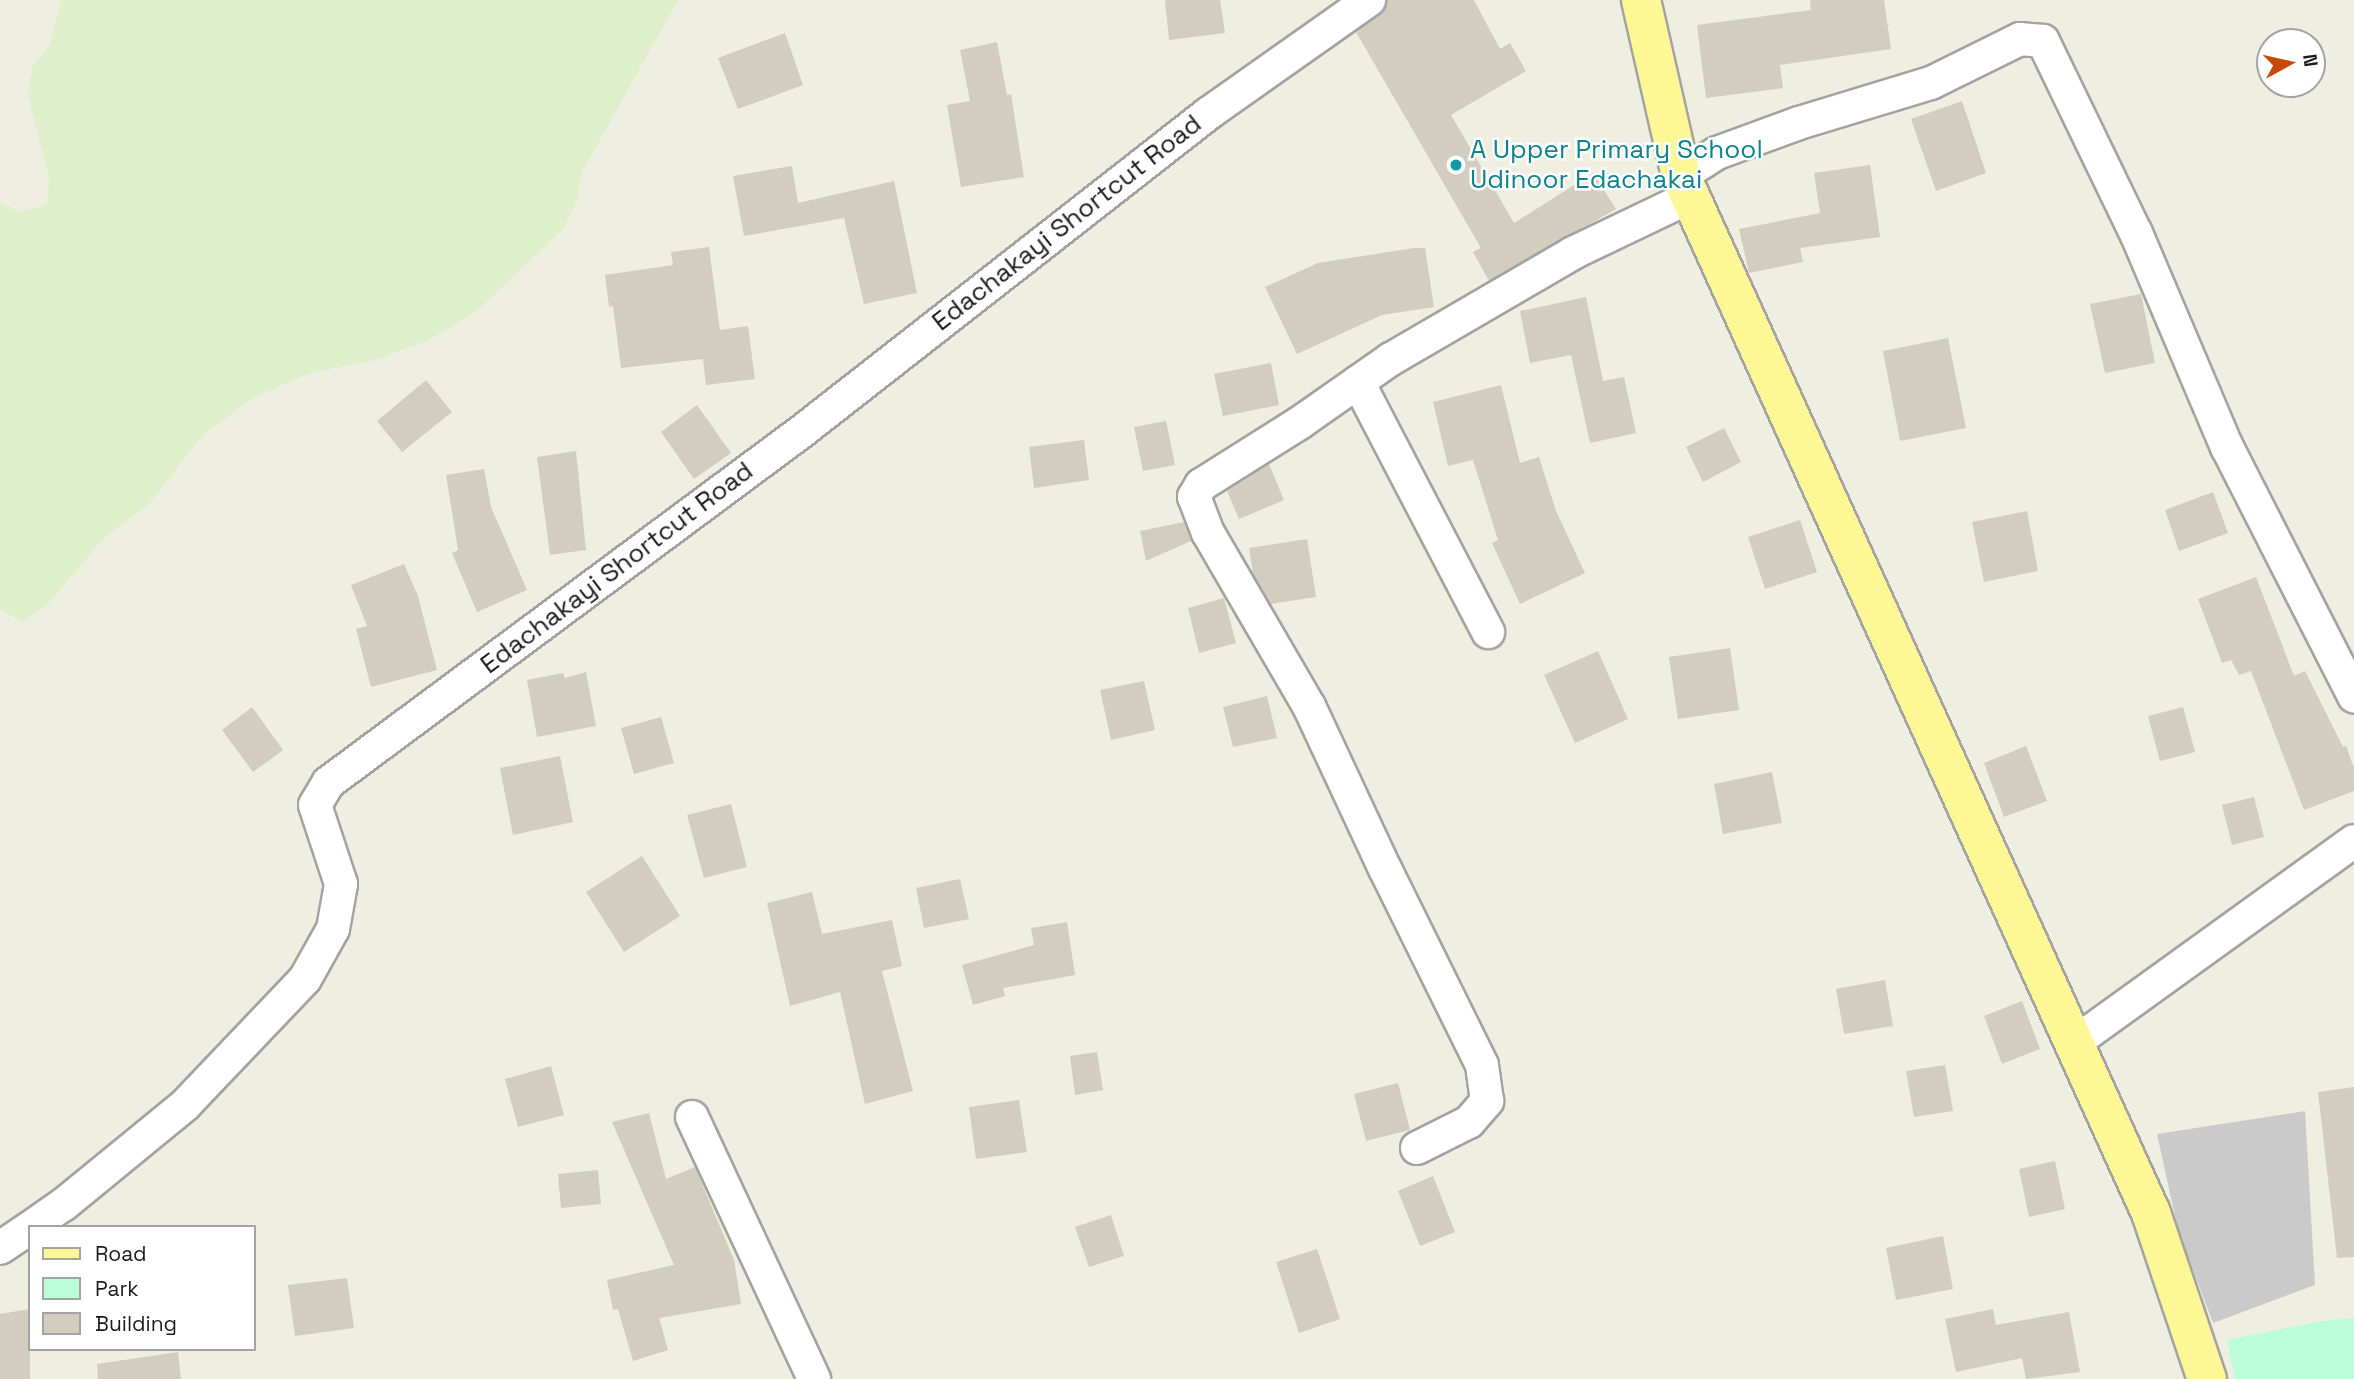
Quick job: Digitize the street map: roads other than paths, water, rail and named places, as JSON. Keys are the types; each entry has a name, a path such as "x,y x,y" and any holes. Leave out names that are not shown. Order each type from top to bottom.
{"main road":[{"path":"1642,0 1686,186 2151,1213 2207,1379"}],"street":[{"name":"Edachakayi Shortcut Road","path":"33,1225 64,1205 185,1105 305,979 333,929 341,884 315,805 328,783 800,432 1209,113 1369,0"},
{"path":"1416,1148 1469,1122 1487,1101 1482,1065 1385,869 1310,708 1208,533 1194,497 1200,485 1391,359 1686,186 1717,153 1799,123 1931,83 2021,40 2043,41 2136,233 2227,447 2354,696"},
{"path":"1358,382 1488,632"},
{"path":"2074,1043 2354,841"},
{"path":"692,1117 814,1379"},
{"name":"Edachakayi Shortcut Road","path":"0,1248 28,1228"}],"place":[{"name":"A Upper Primary School Udinoor Edachakai","path":"1456,165"}]}
